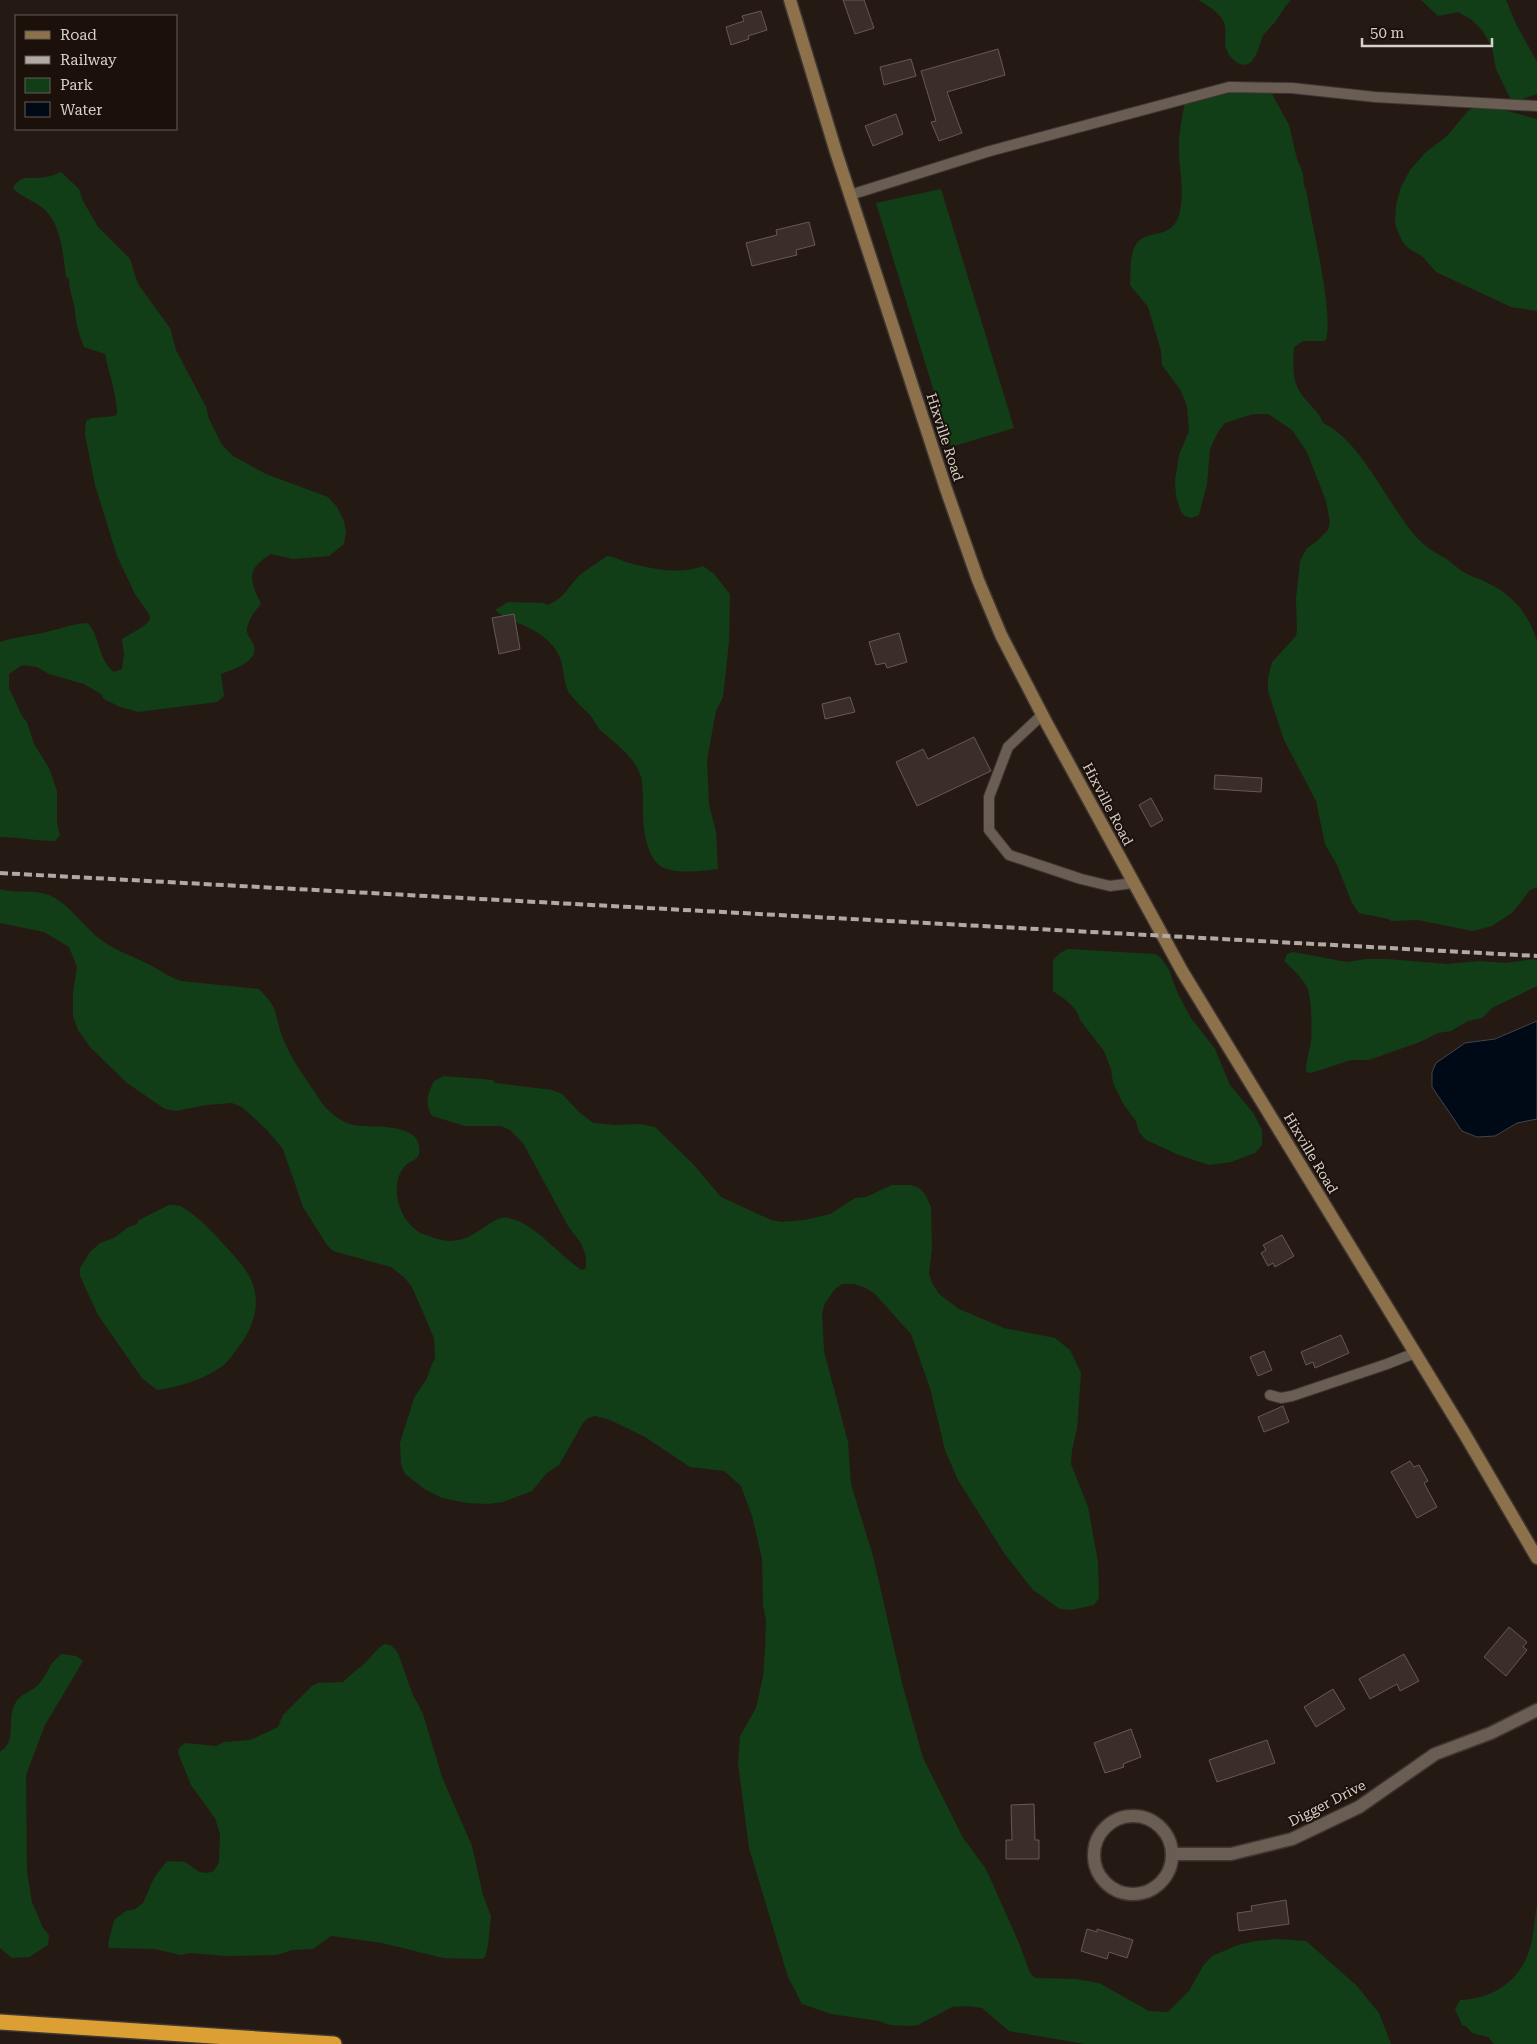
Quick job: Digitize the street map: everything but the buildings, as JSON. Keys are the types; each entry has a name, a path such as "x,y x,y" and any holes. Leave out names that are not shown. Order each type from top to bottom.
{"highway":[{"path":"0,2022 334,2044"}],"street":[{"name":"Hixville Road","path":"790,0 850,195 978,580 1001,635 1133,883 1208,1013 1415,1353 1537,1558"},
{"name":"Digger Drive","path":"1172,1854 1231,1854 1292,1839 1359,1807 1435,1754 1491,1733 1537,1710"},
{"path":"1131,1816 1151,1821 1159,1827 1170,1844 1172,1854 1171,1864 1161,1882 1144,1893 1134,1894 1119,1892 1106,1884 1097,1872 1094,1846 1104,1829 1112,1822 1131,1816"}],"lane":[{"path":"850,195 990,151 1229,87 1292,88 1375,97 1537,106"},
{"path":"1042,715 1008,747 990,797 989,830 1009,855 1081,879 1110,886 1133,883"},
{"path":"1270,1395 1281,1398 1292,1396 1415,1353"}],"green space":[{"path":"1198,0 1291,0 1264,34 1254,58 1247,65 1235,61 1230,56 1226,47 1224,22 1213,10"},
{"path":"1421,0 1506,0 1516,24 1537,62 1537,94 1517,101 1511,100 1496,69 1492,47 1482,30 1472,20 1458,12 1438,16"},
{"path":"1243,89 1271,92 1289,125 1297,159 1303,173 1325,292 1328,330 1325,341 1303,341 1294,347 1293,369 1295,382 1301,394 1323,423 1337,432 1351,445 1419,540 1465,573 1496,587 1504,593 1524,613 1537,640 1537,887 1530,890 1513,912 1492,926 1473,931 1418,920 1391,921 1359,913 1352,903 1337,865 1325,844 1316,801 1284,740 1268,691 1268,678 1272,662 1296,636 1296,599 1300,561 1307,548 1328,530 1330,522 1326,501 1307,452 1292,430 1268,414 1253,414 1225,423 1218,432 1210,449 1207,484 1199,515 1192,518 1185,516 1181,512 1176,496 1175,481 1179,455 1189,431 1187,406 1181,391 1162,365 1161,351 1148,307 1130,285 1132,258 1134,247 1137,243 1148,236 1167,230 1177,220 1182,197 1179,141 1185,101 1191,96 1213,96"},
{"path":"1474,107 1504,110 1537,119 1537,311 1511,307 1436,272 1423,257 1408,248 1402,241 1395,224 1396,205 1401,187 1410,170 1425,153 1447,136 1468,111"},
{"path":"61,172 79,189 83,201 98,227 130,259 138,284 170,328 176,350 206,407 209,419 222,445 233,456 266,474 328,497 337,507 344,521 346,532 344,544 329,556 293,559 271,554 257,565 252,576 252,582 261,604 254,612 247,630 254,648 254,654 246,663 221,674 224,696 217,702 138,712 120,707 104,699 101,694 84,684 49,674 37,667 22,665 9,674 9,688 22,716 27,722 34,744 49,768 57,791 57,822 60,835 55,841 0,837 0,642 87,623 94,633 104,660 114,672 122,669 124,654 122,639 144,626 150,620 149,614 135,594 117,556 95,485 85,434 86,421 92,418 115,416 117,414 105,354 84,347 77,325 69,279 66,277 61,242 51,217 45,210 13,188 16,183 23,179 47,177"},
{"path":"941,189 1014,428 951,447 876,203"},
{"path":"607,556 666,570 676,571 703,566 714,574 730,594 729,642 723,697 716,711 707,760 709,804 716,832 718,869 676,871 661,866 656,862 651,855 646,838 643,821 642,781 638,769 629,756 599,729 591,716 570,694 567,689 560,658 552,645 538,633 495,610 508,602 544,603 547,605 562,596 580,575"},
{"path":"0,889 37,892 49,895 68,908 102,941 181,981 259,989 273,1007 282,1036 292,1058 329,1111 353,1125 397,1129 405,1131 417,1140 419,1154 400,1173 397,1191 400,1209 404,1217 417,1231 426,1235 444,1240 457,1240 477,1232 493,1221 509,1218 519,1221 538,1233 582,1270 586,1268 586,1256 581,1243 568,1226 523,1143 510,1130 501,1126 465,1126 432,1116 428,1107 429,1095 434,1081 444,1076 493,1080 495,1083 552,1090 562,1094 579,1112 593,1123 615,1125 640,1124 655,1127 693,1164 721,1197 771,1220 781,1222 805,1220 830,1214 855,1198 866,1197 892,1185 911,1185 919,1188 925,1194 931,1207 932,1249 929,1273 932,1283 939,1294 959,1309 1004,1328 1055,1338 1070,1350 1081,1373 1077,1429 1071,1464 1088,1507 1098,1562 1099,1598 1094,1605 1071,1610 1060,1609 1033,1590 1004,1553 958,1480 945,1450 930,1388 911,1334 875,1294 866,1288 854,1284 842,1284 835,1289 825,1303 822,1314 824,1351 848,1442 851,1484 873,1556 903,1687 923,1758 963,1838 986,1869 1019,1943 1030,1973 1035,1978 1076,1979 1099,1983 1149,2011 1168,2012 1189,1991 1203,1966 1212,1956 1238,1945 1256,1941 1278,1939 1306,1941 1356,1985 1379,2013 1391,2044 1085,2044 1009,2031 982,2008 968,2006 952,2007 918,2025 909,2026 890,2025 879,2021 831,2014 802,2004 788,1977 749,1848 738,1763 740,1736 756,1708 763,1677 766,1620 763,1605 762,1558 752,1516 741,1486 724,1471 690,1467 645,1437 610,1420 595,1416 588,1418 583,1423 559,1465 547,1473 532,1491 503,1502 488,1504 467,1503 442,1498 426,1490 405,1474 401,1464 400,1443 414,1398 426,1380 435,1359 434,1338 412,1287 405,1278 391,1267 333,1251 327,1245 303,1207 283,1149 266,1129 242,1107 232,1103 206,1105 176,1111 165,1109 127,1083 90,1047 78,1030 73,1016 73,992 77,967 69,947 44,932 0,923"},
{"path":"1068,949 1155,954 1161,958 1169,970 1178,994 1191,1018 1215,1049 1230,1085 1254,1114 1262,1130 1262,1145 1255,1153 1231,1162 1209,1165 1179,1155 1146,1140 1139,1132 1136,1121 1124,1105 1113,1083 1111,1069 1104,1051 1080,1020 1073,1007 1053,991 1053,960 1060,953"},
{"path":"1293,952 1347,962 1366,959 1387,959 1447,964 1479,961 1506,963 1534,959 1537,960 1537,986 1492,1008 1482,1018 1468,1021 1451,1031 1438,1033 1420,1042 1369,1060 1351,1060 1311,1073 1306,1072 1311,1042 1309,992 1302,980 1284,961 1287,954"},
{"path":"169,1205 184,1208 215,1234 248,1274 256,1300 253,1319 246,1337 223,1366 206,1376 190,1382 157,1390 142,1378 98,1315 80,1276 80,1268 90,1252 100,1243 114,1238 127,1228 137,1224 139,1220"},
{"path":"385,1644 392,1646 398,1653 412,1693 423,1714 442,1777 472,1846 483,1895 491,1916 485,1957 482,1959 443,1958 382,1943 331,1936 313,1949 292,1950 277,1955 226,1956 190,1953 181,1955 155,1949 109,1948 108,1944 114,1920 126,1911 135,1909 143,1903 154,1878 167,1861 184,1862 204,1873 214,1871 219,1862 220,1834 215,1818 191,1785 178,1753 179,1748 185,1743 216,1746 224,1742 250,1740 278,1727 283,1715 312,1686 318,1683 343,1682"},
{"path":"62,1654 76,1656 83,1661 45,1725 26,1775 27,1872 32,1902 43,1928 49,1935 48,1945 29,1957 12,1958 0,1948 0,1752 5,1748 10,1738 15,1704 21,1697 38,1685 53,1662"},
{"path":"1537,1905 1537,2044 1494,2044 1488,2037 1472,2033 1467,2027 1462,2025 1455,2009 1460,2000 1472,1999 1493,1992 1503,1987 1519,1972 1531,1946"}],"water":[{"path":"1537,1021 1537,1119 1517,1123 1495,1136 1477,1137 1462,1131 1432,1087 1432,1072 1436,1063 1465,1043 1495,1039"}],"railway":[{"path":"0,873 1537,956"}]}
